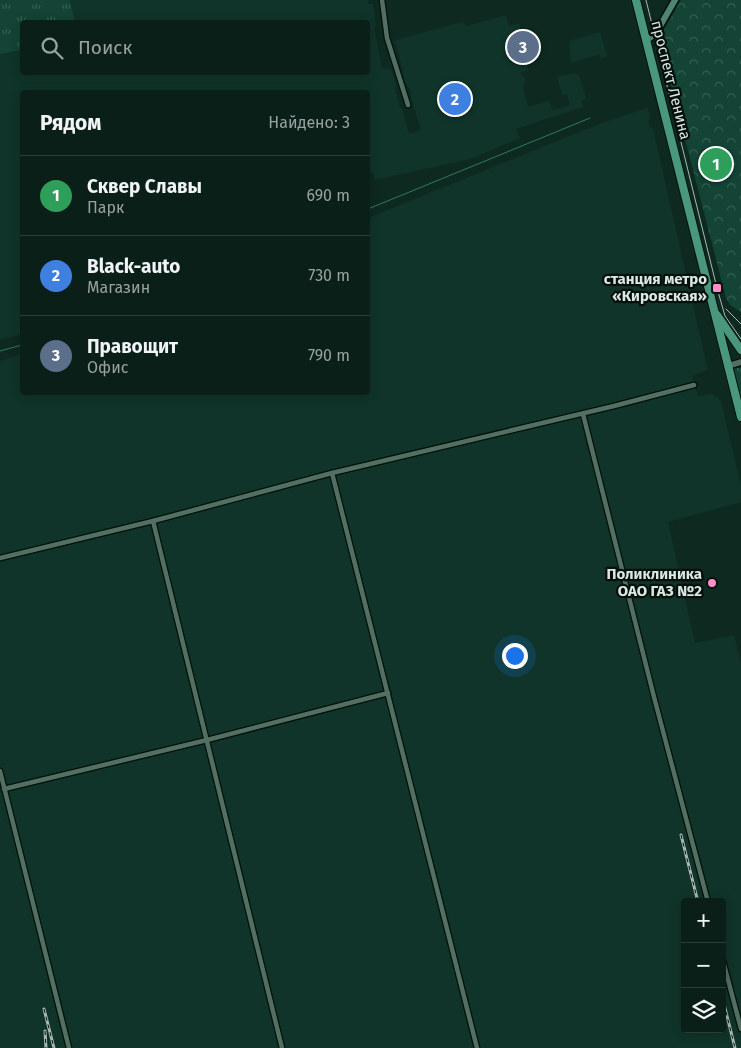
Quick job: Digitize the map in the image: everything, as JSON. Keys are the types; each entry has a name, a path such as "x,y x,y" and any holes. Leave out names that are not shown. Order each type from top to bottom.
{"main road":[{"name":"проспект Ленина","path":"636,0 741,417"},
{"path":"646,41 656,33 676,0"},
{"name":"проспект Ленина","path":"714,312 741,350"}],"street":[{"path":"382,0 387,38 408,105"},
{"path":"728,366 741,362"},
{"path":"0,558 154,521 332,473 583,414 694,385"},
{"path":"583,414 707,898"},
{"path":"332,473 477,1048"},
{"path":"154,521 282,1048"},
{"path":"4,789 207,740 388,693"},
{"path":"0,771 69,1048"},
{"path":"726,972 741,1029"}],"shaded area":[{"path":"70,0 371,0 368,1 368,4 373,4 376,26 374,27 382,68 391,69 400,108 402,108 409,134 421,130 411,91 406,84 395,40 462,22 466,26 506,15 509,26 519,24 528,52 528,58 526,59 529,70 520,73 526,79 523,88 528,107 549,101 553,110 570,105 567,94 562,95 557,77 574,73 579,75 586,98 581,100 583,107 516,129 520,138 470,159 375,180 373,173 370,174 370,90 20,90 20,335 0,340 0,54 20,50 20,75 370,75 370,20 75,20"},
{"path":"600,32 607,56 601,58 600,54 571,63 569,41"},
{"path":"647,108 651,118 648,121 650,128 653,128 707,367 707,370 692,376 698,396 711,394 718,397 721,402 741,485 741,502 668,522 695,643 734,635 741,663 741,1048 0,1048 0,361 20,355 20,395 370,395 370,217 599,124"}],"green space":[{"path":"0,0 70,0 75,20 20,20 20,50 0,54"},
{"path":"681,0 741,0 741,312 730,305 726,298 659,38"},
{"path":"741,368 741,401 733,370"}],"waterway":[{"path":"370,208 590,118"},
{"path":"0,351 20,346"}],"tram line":[{"path":"646,0 717,288 725,316 741,339"},
{"path":"726,309 741,324"}],"railway":[{"path":"681,835 697,898"},
{"path":"44,1009 54,1048"},
{"path":"726,1012 735,1048"},
{"path":"45,1031 46,1048"}],"place":[{"name":"Правощит","path":"523,47"},
{"name":"Black-auto","path":"455,99"},
{"name":"Сквер Славы","path":"716,164"},
{"name":"станция метро «Кировская»","path":"717,288"},
{"name":"Поликлиника ОАО ГАЗ №2","path":"712,583"}]}
